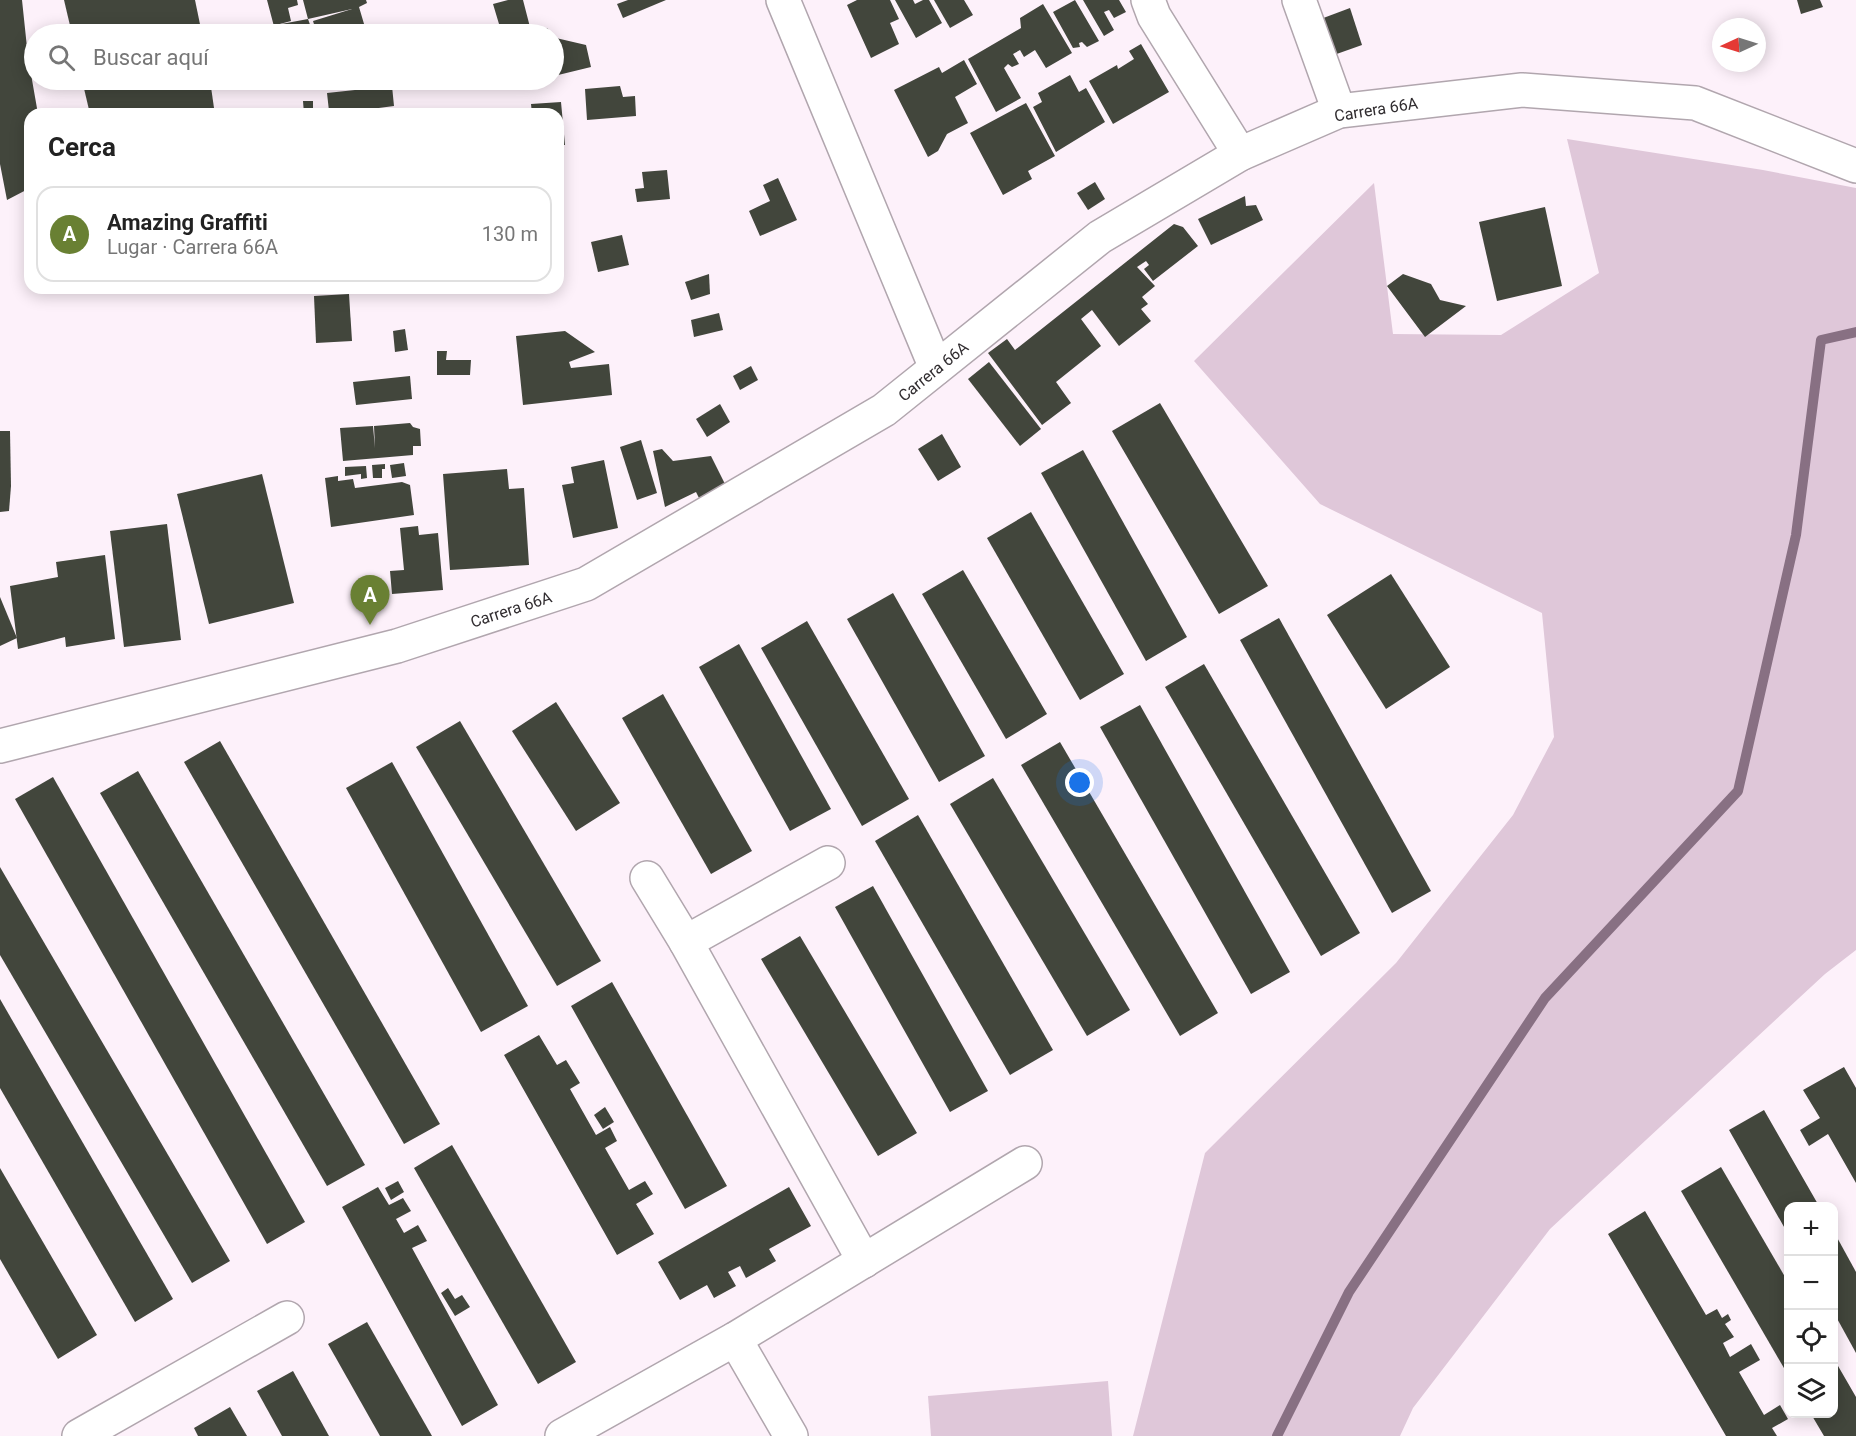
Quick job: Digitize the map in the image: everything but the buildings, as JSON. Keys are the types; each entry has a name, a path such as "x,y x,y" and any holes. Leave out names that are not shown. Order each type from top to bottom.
{"street":[{"path":"783,0 936,368"},
{"path":"1148,0 1154,16 1240,154"},
{"path":"1299,0 1339,111"},
{"name":"Carrera 66A","path":"0,746 397,646 586,584 884,410 1100,237 1240,154 1339,111 1522,90 1695,103 1856,166"},
{"path":"686,942 828,863"},
{"path":"647,878 686,942 864,1261"},
{"path":"562,1436 735,1339 1025,1163"},
{"path":"79,1436 287,1318"},
{"path":"735,1339 790,1436"}],"shaded area":[{"path":"1567,139 1763,170 1856,188 1856,950 1825,974 1550,1229 1413,1408 1400,1436 1133,1436 1205,1153 1396,963 1513,815 1554,737 1542,613 1320,504 1194,361 1374,183 1393,334 1501,335 1599,273"},
{"path":"1108,1381 1112,1436 931,1436 928,1396"}],"waterway":[{"path":"1277,1436 1349,1292 1545,998 1738,791 1796,535 1821,340 1856,332"}],"place":[{"name":"Amazing Graffiti","path":"370,625"}]}
